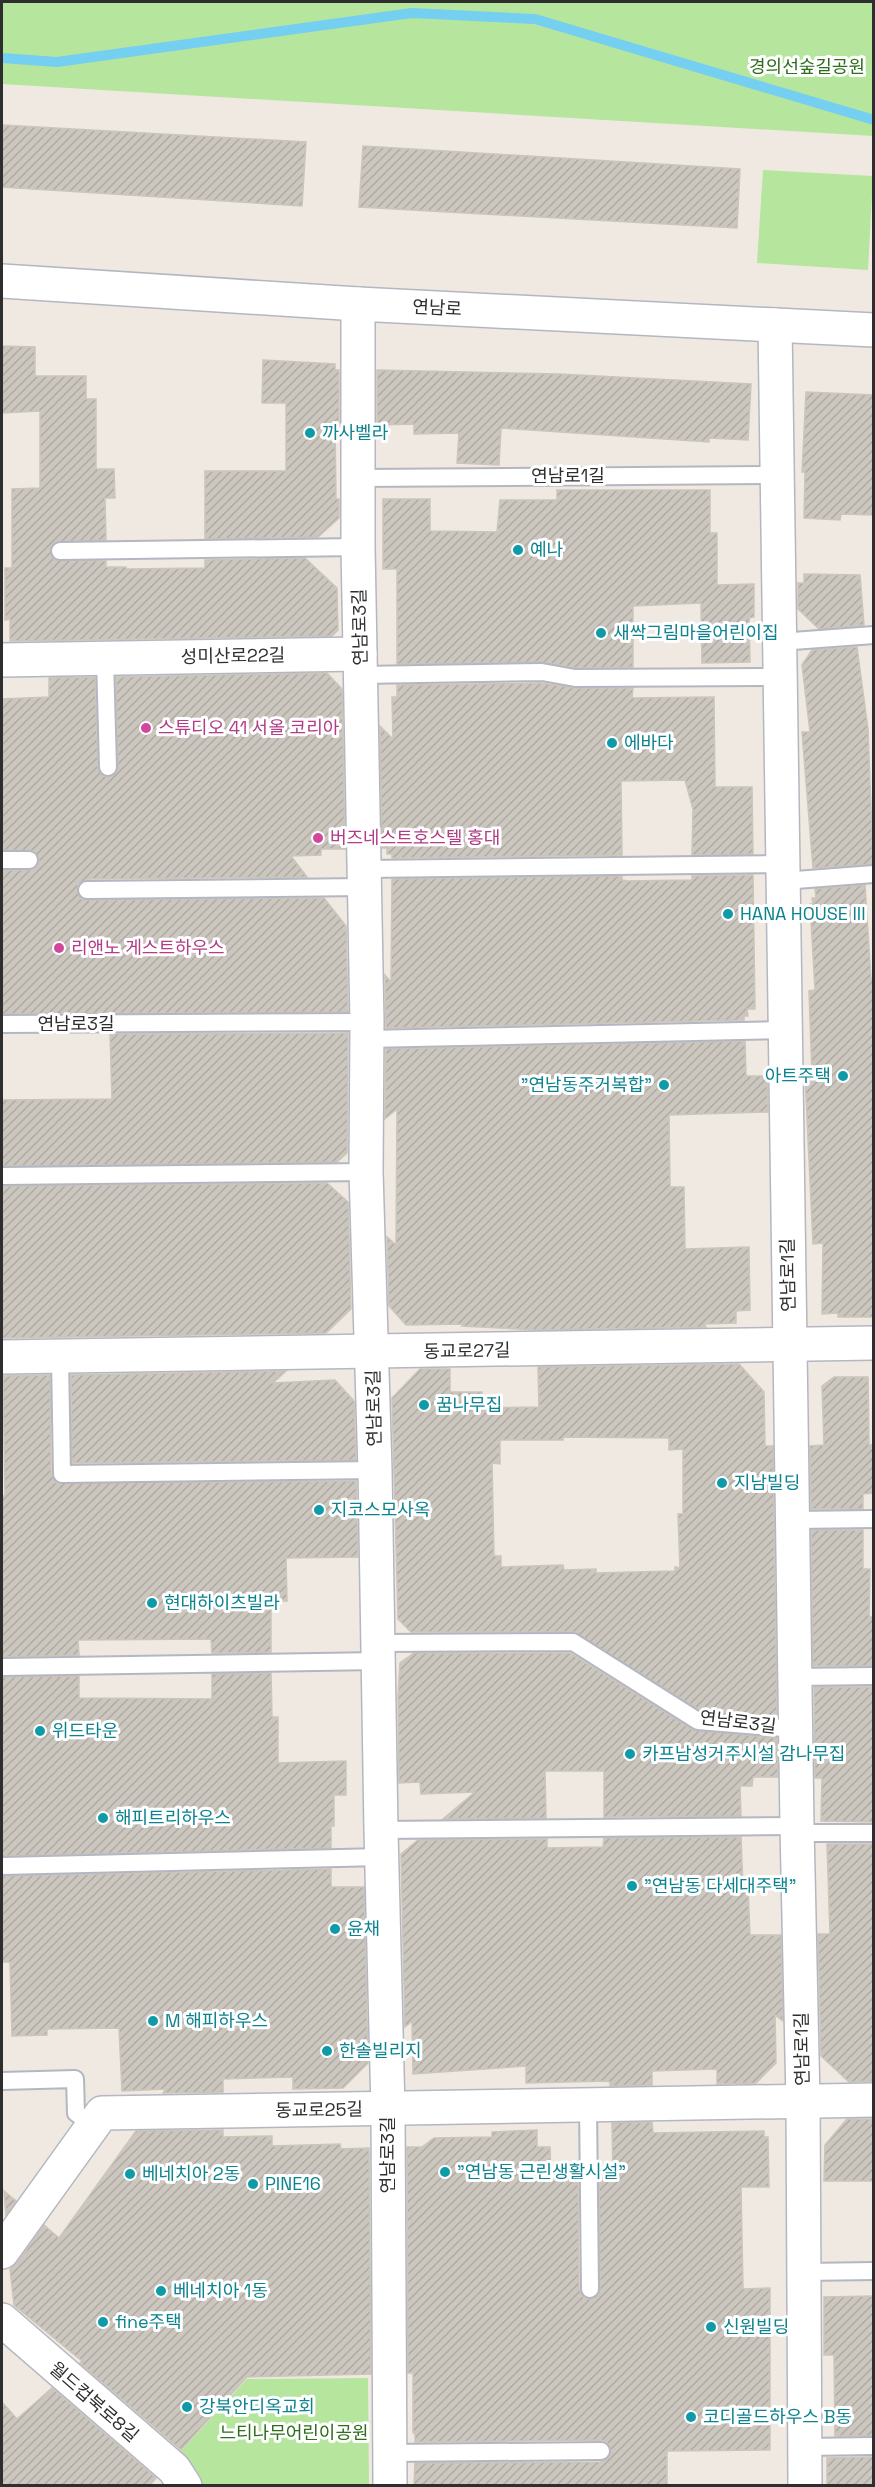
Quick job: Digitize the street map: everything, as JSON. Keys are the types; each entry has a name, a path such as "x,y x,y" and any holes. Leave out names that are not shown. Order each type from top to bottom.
{"street":[{"name":"연남로","path":"2,281 358,304 873,330"},
{"name":"연남로3길","path":"358,304 358,547 365,878 366,1172 373,1353 388,2110 390,2486"},
{"name":"연남로1길","path":"775,325 789,1344 803,2101 805,2486"},
{"name":"성미산로22길","path":"2,660 105,659 361,664"},
{"name":"동교로27길","path":"2,1357 373,1353 873,1343"},
{"name":"동교로25길","path":"2,2252 102,2113 388,2110 873,2100"},
{"name":"월드컵북로8길","path":"2,2320 174,2469 185,2486"}],"lane":[{"name":"연남로1길","path":"359,478 778,475"},
{"path":"60,551 358,547"},
{"path":"779,642 873,635"},
{"path":"105,659 108,767"},
{"path":"361,664 542,672 575,678 779,676"},
{"path":"2,860 29,860"},
{"path":"87,890 365,878 873,874"},
{"name":"연남로3길","path":"2,1024 366,1030"},
{"path":"366,1030 786,1030"},
{"path":"2,1176 366,1172"},
{"path":"60,1357 62,1474 375,1470"},
{"path":"793,1520 873,1519"},
{"name":"연남로3길","path":"2,1667 573,1642 698,1721 796,1729"},
{"path":"795,1677 873,1676"},
{"path":"2,1866 381,1843 797,1829 873,1833"},
{"path":"2,2081 75,2079 76,2113 94,2126"},
{"path":"588,2105 590,2289"},
{"path":"804,2272 873,2271"},
{"path":"805,2447 873,2446"},
{"path":"390,2453 601,2451"}],"green space":[{"name":"경의선숲길공원","path":"2,2 873,2 873,136 2,84"},
{"path":"763,170 873,176 868,270 757,263"},
{"name":"느티나무어린이공원","path":"368,2378 369,2485 201,2485 174,2459 247,2379"}],"building":[{"path":"2,125 306,142 302,206 2,187"},
{"path":"363,146 740,169 737,228 359,207"},
{"path":"2,346 35,347 35,376 86,376 86,399 96,399 96,469 114,469 115,498 105,498 106,540 55,542 50,551 54,560 106,561 106,567 126,567 126,569 205,568 205,560 305,558 337,588 338,630 332,636 10,641 10,619 5,620 5,568 12,568 12,489 40,488 40,411 2,413"},
{"path":"263,360 335,364 335,370 339,370 339,425 335,425 336,499 339,499 339,518 318,537 205,539 205,471 286,471 286,403 262,403"},
{"path":"377,370 559,374 751,384 748,440 709,438 709,442 501,428 499,465 457,463 459,433 414,434 414,424 377,425"},
{"path":"806,392 873,395 873,515 841,514 840,520 804,518 805,472 802,472"},
{"path":"557,490 710,490 710,533 717,533 717,585 754,584 754,617 749,618 750,662 702,663 701,603 633,606 633,667 576,668 542,662 397,664 397,569 383,569 383,499 430,499 430,531 497,532 500,500 557,500"},
{"path":"804,574 860,575 864,625 819,629 798,609 798,583 804,583"},
{"path":"857,647 868,729 873,864 813,868 802,732 810,732 802,665 812,650"},
{"path":"327,673 342,689 345,849 321,849 321,855 291,856 307,877 87,879 78,884 77,891 81,899 87,900 324,898 346,926 348,1012 2,1014 2,870 30,870 38,866 39,861 34,851 2,850 2,699 49,697 49,678 95,677 98,767 103,776 109,777 117,772 118,767 116,677"},
{"path":"541,683 575,688 633,688 632,698 714,697 715,787 752,787 753,854 692,855 693,809 685,780 621,781 622,855 392,858 392,854 387,854 387,848 382,848 380,726 393,739 392,697 397,697 397,685"},
{"path":"753,875 755,1009 747,1009 748,1016 744,1016 744,1020 386,1028 385,975 391,982 392,879 622,876 622,880 628,881 692,880 692,876"},
{"path":"865,885 871,980 873,979 873,1317 838,1317 838,1313 822,1314 823,1243 813,1244 805,1075 812,1075 809,991 815,990 810,904 813,904 812,898 816,898 815,889"},
{"path":"348,1033 347,1153 337,1162 2,1166 2,1100 112,1099 110,1034"},
{"path":"745,1041 746,1076 767,1076 768,1112 669,1115 670,1187 684,1187 685,1249 749,1247 750,1310 736,1311 736,1323 704,1324 706,1327 536,1330 462,1326 464,1324 406,1325 389,1306 387,1237 396,1245 397,1109 385,1119 386,1049"},
{"path":"327,1183 348,1202 351,1309 326,1333 2,1338 2,1186"},
{"path":"739,1364 764,1392 765,1446 773,1446 777,1717 701,1711 574,1632 411,1632 398,1619 392,1398 420,1369 450,1369 450,1392 482,1392 482,1408 539,1407 538,1367","holes":["563,1437 669,1438 669,1450 683,1449 683,1514 678,1514 680,1568 675,1567 675,1571 596,1573 596,1569 564,1570 563,1565 501,1567 501,1556 494,1556 492,1463 500,1464 500,1440 563,1440"]},
{"path":"286,1371 273,1383 335,1380 354,1401 356,1460 72,1463 71,1375"},
{"path":"50,1375 51,1474 56,1483 356,1481 358,1557 286,1558 287,1601 271,1601 271,1652 212,1653 211,1639 78,1640 79,1655 2,1657 2,1496 5,1496 3,1376"},
{"path":"834,1377 868,1377 869,1445 873,1445 873,1493 863,1494 863,1509 811,1509 810,1446 824,1445 822,1386"},
{"path":"811,1530 863,1530 863,1569 870,1569 869,1617 873,1617 873,1666 813,1666"},
{"path":"414,1653 570,1653 693,1730 777,1738 778,1777 753,1777 752,1786 740,1786 741,1816 604,1817 604,1771 545,1771 546,1818 443,1819 475,1792 421,1794 420,1782 399,1783 400,1663"},
{"path":"271,1673 272,1717 278,1717 278,1763 346,1761 346,1795 334,1795 331,1848 2,1856 2,1677 79,1676 79,1698 212,1699 212,1674"},
{"path":"814,1687 873,1687 873,1822 821,1821 822,1778 815,1778"},
{"path":"741,1837 743,1890 748,1889 750,1935 781,1935 783,2021 775,2015 776,2063 756,2083 717,2084 717,2069 652,2071 652,2085 610,2086 610,2082 607,2081 526,2083 526,2066 413,2074 412,2021 405,2027 401,1854 418,1840 547,1839 547,1848 603,1847 604,1838"},
{"path":"827,1844 873,1844 873,2081 849,2082 821,2056 818,1934 830,1934"},
{"path":"331,1869 331,1887 364,1887 368,2063 343,2088 293,2089 293,2077 223,2079 223,2092 163,2093 166,2089 122,2091 119,2028 47,2029 47,2035 12,2036 10,1962 2,1962 2,1876"},
{"path":"847,2119 873,2119 873,2181 824,2181 825,2145"},
{"path":"652,2122 653,2133 764,2131 764,2137 768,2137 769,2187 741,2187 743,2289 770,2288 770,2450 667,2451 667,2486 414,2486 415,2463 601,2462 610,2457 611,2450 607,2442 601,2440 415,2442 413,2373 408,2373 407,2147 422,2147 434,2138 492,2137 492,2132 537,2130 537,2147 550,2147 551,2178 578,2177 579,2289 584,2298 591,2299 599,2295 600,2289 599,2177 613,2177 612,2123"},
{"path":"223,2130 223,2137 272,2136 272,2146 340,2144 341,2149 369,2148 371,2374 247,2377 181,2450 80,2363 82,2361 14,2305 10,2269 17,2263 44,2225 59,2238 136,2131"},
{"path":"4,2191 16,2201 6,2215"},
{"path":"873,2296 873,2436 835,2436 834,2355 824,2355 824,2297"},
{"path":"52,2388 156,2478 149,2486 2,2486 2,2402 17,2419"},
{"path":"873,2457 873,2486 827,2486 827,2458"}],"waterway":[{"path":"2,58 57,62 412,13 535,19 874,120"}],"place":[{"name":"까사벨라","path":"310,433"},
{"name":"예나","path":"518,550"},
{"name":"새싹그림마을어린이집","path":"601,633"},
{"name":"스튜디오 41 서올 코리아","path":"146,728"},
{"name":"에바다","path":"612,743"},
{"name":"버즈네스트호스텔 홍대","path":"318,838"},
{"name":"HANA HOUSE III","path":"728,914"},
{"name":"리앤노 게스트하우스","path":"59,948"},
{"name":"아트주택","path":"843,1076"},
{"name":"\"연남동주거복합\"","path":"664,1085"},
{"name":"꿈나무집","path":"424,1405"},
{"name":"지남빌딩","path":"722,1483"},
{"name":"지코스모사옥","path":"319,1510"},
{"name":"현대하이츠빌라","path":"152,1603"},
{"name":"위드타운","path":"40,1731"},
{"name":"카프남성거주시설 감나무집","path":"630,1754"},
{"name":"해피트리하우스","path":"103,1818"},
{"name":"\"연남동 다세대주택\"","path":"632,1886"},
{"name":"윤채","path":"335,1929"},
{"name":"M 해피하우스","path":"153,2021"},
{"name":"한솔빌리지","path":"327,2051"},
{"name":"\"연남동 근린생활시설\"","path":"445,2172"},
{"name":"베네치아 2동","path":"130,2174"},
{"name":"PINE16","path":"253,2184"},
{"name":"베네치아 1동","path":"161,2291"},
{"name":"fine주택","path":"103,2322"},
{"name":"신원빌딩","path":"711,2327"},
{"name":"강북안디옥교회","path":"187,2407"},
{"name":"코디골드하우스 B동","path":"691,2417"}]}
